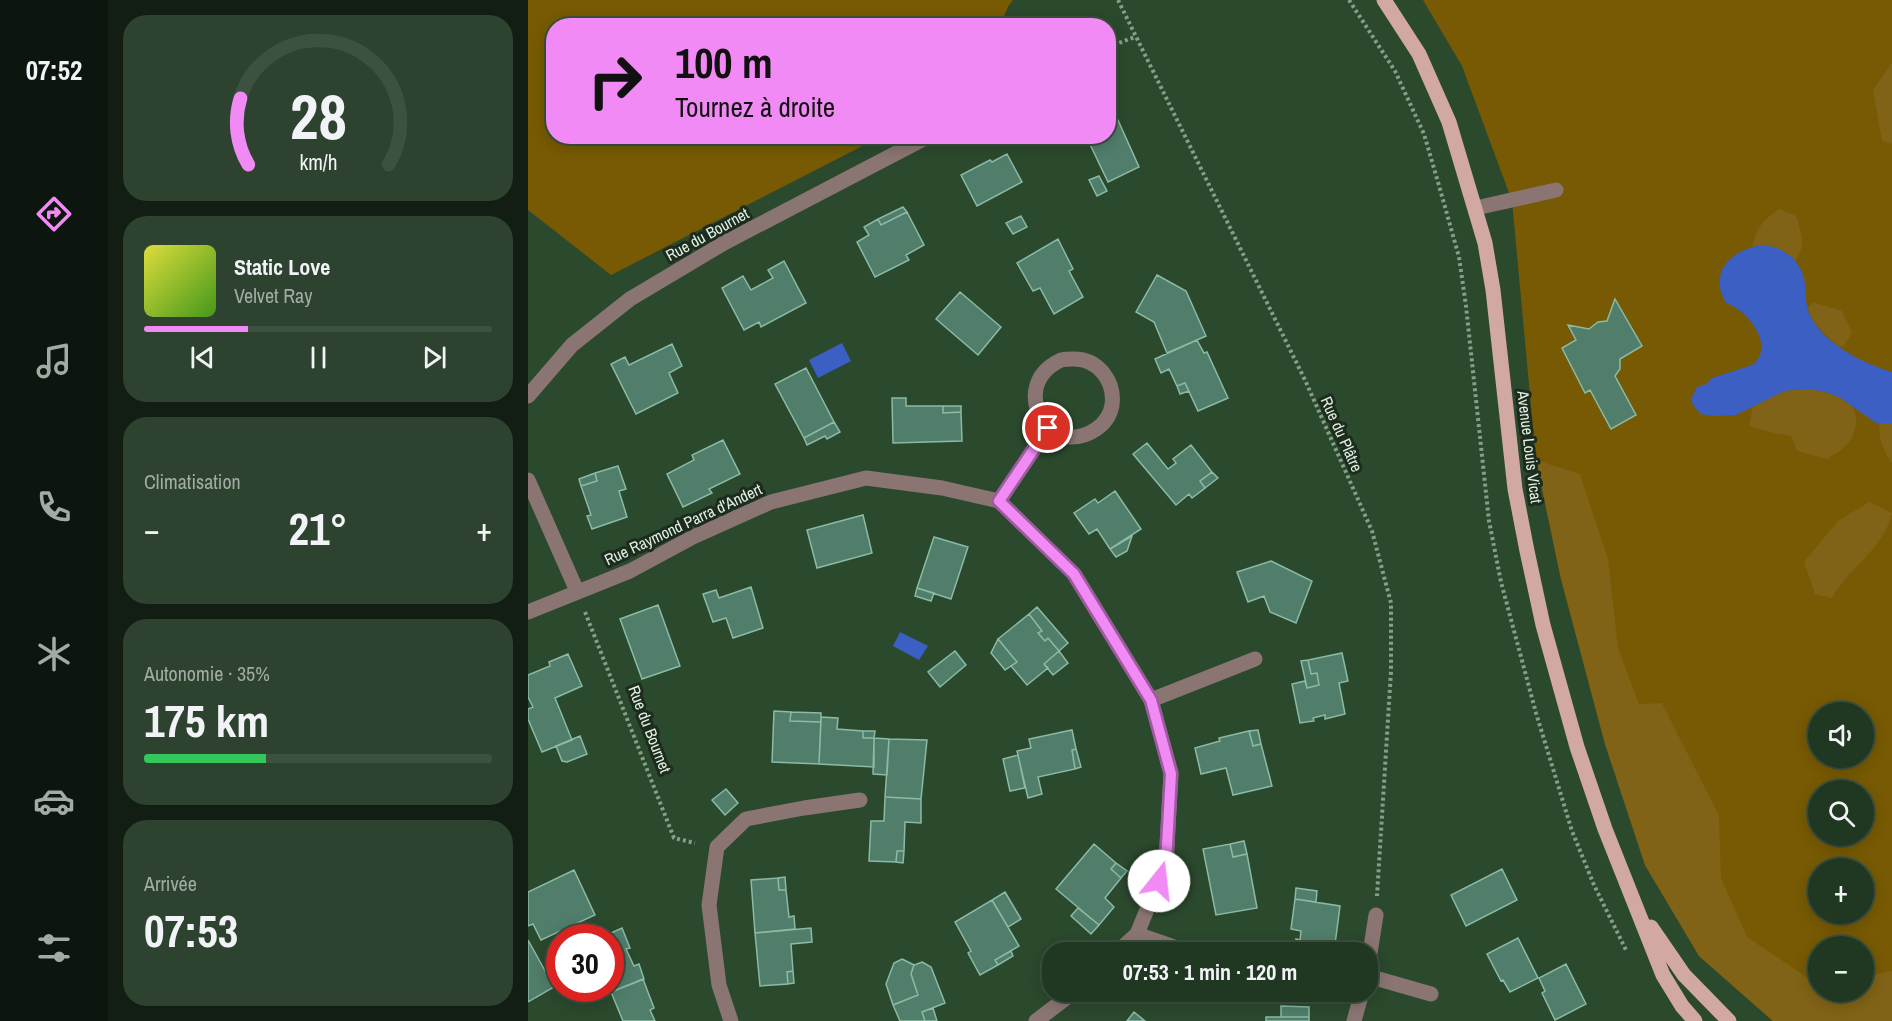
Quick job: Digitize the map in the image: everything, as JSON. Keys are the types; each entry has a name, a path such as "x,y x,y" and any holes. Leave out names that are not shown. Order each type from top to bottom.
{"main road":[{"name":"Avenue Louis Vicat","path":"1384,0 1419,54 1449,122 1476,208 1493,290 1515,489 1543,625 1581,757 1605,829 1664,975 1682,1006 1695,1021"},
{"name":"Avenue Louis Vicat","path":"1636,905 1684,975 1729,1021"}],"street":[{"name":"Rue du Bournet","path":"528,396 572,345 630,299 724,243 914,144"},
{"path":"1476,208 1556,190"},
{"path":"1084,359 1104,371 1113,393 1110,414 1090,434 1067,437 1048,428 1038,416 1034,395 1042,374 1062,360 1084,359"},
{"path":"1048,428 999,501 1074,574 1151,700 1171,774 1166,863 1137,934 1128,942"},
{"name":"Rue Raymond Parra d'Andert","path":"577,591 630,571 693,537 771,502 866,478 942,488 999,501"},
{"path":"528,480 577,591 528,612"},
{"path":"1151,700 1255,659"},
{"path":"731,1021 719,985 710,905 717,847 746,819 860,800"},
{"path":"1372,942 1376,915"},
{"path":"1137,934 1160,942"},
{"path":"1378,979 1431,994"},
{"path":"1036,1021 1061,1002"},
{"path":"1354,1021 1359,1002"}],"path":[{"name":"Rue du Plâtre","path":"1118,0 1305,380 1372,531 1391,603 1391,671 1376,915"},
{"path":"1116,43 1135,37"},
{"name":"Rue du Bournet","path":"577,591 674,838 717,847"}],"shaded area":[{"path":"528,0 1013,0 1003,18 546,18 546,144 866,144 611,275 528,210"},
{"path":"1423,0 1892,0 1892,1021 1773,1021 1699,956 1645,865 1605,744 1561,579 1536,460 1512,201 1462,66"},
{"path":"1892,63 1892,144 1882,141 1873,90"},
{"path":"1780,209 1796,216 1800,228 1802,244 1795,261 1786,253 1775,249 1752,246 1762,224"},
{"path":"1813,302 1842,311 1852,333 1844,345 1839,347 1817,325 1808,309"},
{"path":"1804,389 1838,396 1853,408 1856,417 1855,428 1848,444 1827,459 1797,451 1791,436 1749,426 1753,406 1784,391"},
{"path":"1880,423 1892,423 1892,463 1879,434"},
{"path":"1536,460 1580,474 1608,559 1618,648 1639,704 1662,703 1719,816 1721,878 1747,937 1808,978 1808,1002 1874,1002 1874,975 1892,971 1892,1021 1773,1021 1699,956 1645,865 1605,744 1561,579"},
{"path":"1869,502 1892,513 1882,537 1832,598 1815,594 1804,562 1838,521"}],"water":[{"path":"1764,245 1785,252 1796,262 1803,275 1810,315 1827,337 1858,359 1892,372 1892,423 1876,423 1839,397 1822,391 1804,389 1784,391 1736,415 1700,414 1692,403 1697,387 1706,384 1712,378 1752,365 1759,357 1760,339 1756,330 1742,313 1726,303 1720,281 1726,263 1733,256"},
{"path":"842,343 851,361 818,378 809,360"},
{"path":"900,632 928,646 919,660 893,646"}],"building":[{"path":"1116,116 1139,167 1108,182 1090,144 1116,144"},
{"path":"1007,154 1022,182 977,206 961,175"},
{"path":"1099,176 1107,191 1097,196 1089,180"},
{"path":"903,207 907,212 881,225 878,219"},
{"path":"907,212 924,245 906,255 909,260 875,277 857,242 869,235 864,227 878,219 881,225"},
{"path":"1021,216 1027,227 1013,234 1006,223"},
{"path":"1058,239 1073,269 1069,271 1083,297 1054,314 1040,288 1033,291 1017,263"},
{"path":"784,261 806,303 761,327 759,322 744,330 722,288 743,276 751,290 773,278 768,270"},
{"path":"1157,275 1186,291 1206,336 1167,353 1154,322 1136,312"},
{"path":"960,292 1001,327 978,355 936,319"},
{"path":"1615,299 1642,346 1620,359 1620,369 1615,376 1636,415 1611,429 1590,390 1585,393 1562,348 1576,340 1568,325 1589,329 1598,322 1607,321"},
{"path":"1197,340 1204,353 1207,352 1228,398 1198,411 1185,383 1177,386 1169,369 1161,373 1155,359"},
{"path":"672,344 682,366 669,373 678,393 636,414 611,364 625,357 629,365"},
{"path":"806,368 834,422 804,438 775,384"},
{"path":"1185,383 1189,391 1180,394 1177,386"},
{"path":"892,398 906,398 906,406 943,406 943,413 961,412 962,441 893,443"},
{"path":"943,406 961,406 961,412 943,413"},
{"path":"834,422 840,432 807,445 804,438"},
{"path":"723,440 740,474 709,489 712,493 683,507 667,474 694,460 692,455"},
{"path":"1147,443 1168,469 1176,463 1173,459 1191,445 1212,472 1200,481 1205,488 1192,498 1189,494 1176,505 1133,454"},
{"path":"618,466 626,489 619,491 627,517 592,529 587,516 591,515 581,486 597,481 595,473"},
{"path":"1212,472 1218,478 1205,488 1200,481"},
{"path":"595,473 597,481 581,486 579,479"},
{"path":"1115,491 1141,529 1110,549 1097,529 1089,534 1074,513 1095,499 1098,503"},
{"path":"863,515 872,553 817,568 807,530"},
{"path":"1132,536 1127,551 1116,557 1110,549"},
{"path":"934,537 968,547 951,599 917,588"},
{"path":"1271,561 1312,581 1296,623 1270,612 1264,596 1248,602 1237,572"},
{"path":"751,587 763,628 733,638 726,618 713,622 703,594 716,590 719,598"},
{"path":"917,588 934,593 931,601 915,596"},
{"path":"658,605 680,666 642,679 620,619"},
{"path":"1037,607 1068,643 1059,651 1048,638 1045,641 1038,633 1042,631 1029,614"},
{"path":"1029,614 1042,631 1038,633 1045,641 1048,638 1059,651 1044,664 1048,668 1027,685 1011,666 1017,662 998,639"},
{"path":"998,639 1017,662 1005,670 991,653"},
{"path":"955,651 966,665 940,687 928,672"},
{"path":"1059,651 1068,663 1053,675 1044,664"},
{"path":"1342,653 1348,681 1339,683 1345,714 1325,719 1325,715 1313,718 1314,721 1300,723 1292,684 1305,681 1307,688 1319,685 1317,673 1311,674 1308,660"},
{"path":"568,654 582,686 555,698 572,740 542,752 528,719 528,709 533,707 528,697 528,675 550,666 549,662"},
{"path":"1308,660 1311,674 1317,673 1319,685 1307,688 1301,661"},
{"path":"774,711 791,712 790,721 821,722 819,764 772,762"},
{"path":"791,712 821,713 821,722 790,721"},
{"path":"821,717 838,718 837,729 863,731 863,738 874,738 874,767 819,764"},
{"path":"1072,730 1076,749 1072,750 1075,769 1038,777 1042,794 1028,798 1017,751 1031,748 1029,739"},
{"path":"1258,730 1261,744 1253,746 1249,731"},
{"path":"863,731 875,731 874,738 863,738"},
{"path":"1249,731 1253,746 1261,744 1272,786 1233,795 1226,768 1201,774 1195,748 1220,741 1219,738"},
{"path":"580,736 587,754 567,762 562,761 556,746"},
{"path":"874,738 889,739 887,775 873,774"},
{"path":"889,739 927,740 921,799 885,797"},
{"path":"1076,749 1081,767 1075,769 1072,750"},
{"path":"1018,755 1025,788 1010,791 1003,759"},
{"path":"726,789 738,803 725,815 712,800"},
{"path":"885,797 921,799 921,823 905,822 904,851 897,851 896,862 869,861 871,821 884,821"},
{"path":"1244,841 1247,854 1233,857 1230,844"},
{"path":"1094,844 1116,863 1111,869 1121,878 1105,898 1114,907 1099,925 1056,889"},
{"path":"1230,844 1233,857 1247,854 1257,908 1216,915 1203,849"},
{"path":"897,851 904,851 903,863 896,862"},
{"path":"1116,863 1127,871 1121,878 1111,869"},
{"path":"1502,869 1517,900 1466,926 1451,895"},
{"path":"574,870 595,915 576,924 546,924 546,938 541,940 533,924 528,926 528,892"},
{"path":"785,877 786,890 779,890 778,878"},
{"path":"778,878 779,890 786,890 789,917 794,916 795,929 755,933 751,880"},
{"path":"1296,888 1317,891 1316,902 1295,899"},
{"path":"1005,892 1021,919 1008,927 992,900"},
{"path":"1295,899 1340,906 1335,942 1296,942 1296,939 1300,940 1301,931 1291,929"},
{"path":"992,900 1019,946 995,960 998,965 980,975 968,953 971,951 955,922"},
{"path":"1078,908 1099,925 1091,934 1071,916"},
{"path":"811,928 812,942 791,944 793,971 787,972 788,984 760,986 755,933"},
{"path":"624,933 630,948 626,949 634,966 639,964 644,979 624,987"},
{"path":"1518,938 1538,978 1510,992 1503,980 1501,981 1487,954"},
{"path":"528,940 546,973 546,992 528,1002"},
{"path":"1011,951 1013,956 998,965 995,960"},
{"path":"902,959 914,965 911,974 918,995 893,1005 886,984 894,963"},
{"path":"922,962 931,967 945,1003 922,1012 925,1021 900,1021 893,1005 918,995 911,974 914,965"},
{"path":"1566,964 1586,1004 1555,1020 1542,993 1545,991 1539,978"},
{"path":"793,971 794,983 788,984 787,972"},
{"path":"643,979 654,1008 650,1010 655,1021 623,1021 615,1002 624,1002 624,987"},
{"path":"1281,1006 1309,1007 1309,1017 1281,1017"},
{"path":"933,1008 937,1021 925,1021 922,1012"},
{"path":"1134,1012 1145,1021 1127,1021"},
{"path":"1266,1017 1309,1017 1309,1021 1266,1021"}],"route":[{"path":"1048,428 999,501 1074,574 1151,700 1171,774 1166,863 1159,881"}]}
